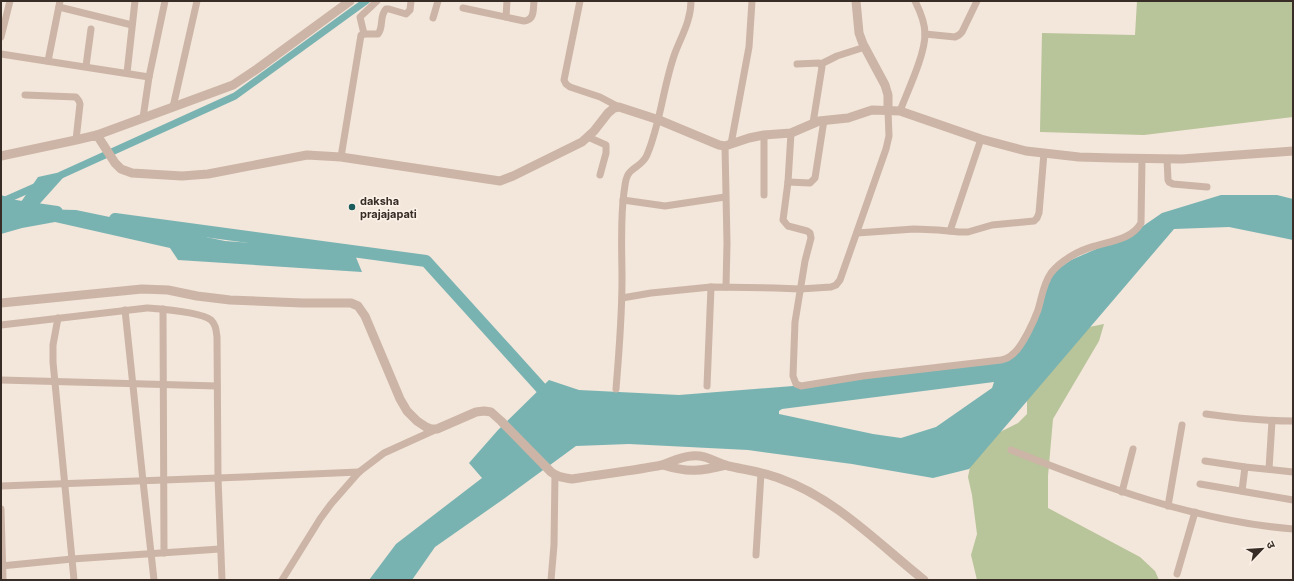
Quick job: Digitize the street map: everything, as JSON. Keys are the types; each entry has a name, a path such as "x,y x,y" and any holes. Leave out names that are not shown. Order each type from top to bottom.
{"street":[{"path":"1,37 10,1"},
{"path":"127,73 135,1"},
{"path":"143,118 149,77 165,1"},
{"path":"173,107 198,1"},
{"path":"1,156 76,140 99,138 143,118 233,85 244,79 350,1"},
{"path":"364,34 360,17 378,1"},
{"path":"364,34 378,34 381,30 383,14 386,9 406,14 410,10 411,1"},
{"path":"433,18 438,1"},
{"path":"506,17 507,1"},
{"path":"463,8 524,21 531,19 534,1"},
{"path":"580,1 564,80 566,84 570,87 600,97 619,107 659,120 719,145 728,145 749,138 791,133 813,123 824,120 840,120 872,110 900,111 981,139 1026,151 1079,157 1167,159 1293,151"},
{"path":"616,389 622,298 623,200 627,175 639,166 645,159 659,120 675,52 688,24 691,11 691,1"},
{"path":"726,287 727,243 725,197 728,145 749,48 752,1"},
{"path":"622,298 651,293 711,287 800,289 830,287 836,285 840,280 889,136 888,95 885,85 859,33 856,1"},
{"path":"900,111 922,54 925,34 922,17 915,1"},
{"path":"925,34 955,37 959,36 977,1"},
{"path":"48,61 59,4 132,25"},
{"path":"86,66 91,30"},
{"path":"341,157 360,39 364,34"},
{"path":"797,64 821,64 837,56 865,47"},
{"path":"1,54 149,77"},
{"path":"813,123 822,67 821,64"},
{"path":"25,94 78,98 80,104 76,140"},
{"path":"99,138 115,163 121,169 132,173 194,176 308,155 341,157 500,181 573,147 588,137 608,113 614,108 619,107"},
{"path":"788,182 810,183 815,178 824,120"},
{"path":"791,133 788,182 783,220 788,226 807,231 811,235 795,322 793,376 796,384 801,386 864,376 1008,358 1018,349 1030,328 1038,309 1045,283 1052,272 1061,263 1075,254 1094,246 1130,235 1137,230 1141,215 1142,159"},
{"path":"764,136 764,195"},
{"path":"588,137 606,145 606,153 600,175"},
{"path":"950,231 981,139"},
{"path":"857,233 914,229 968,232 992,225 1034,221 1039,213 1044,153"},
{"path":"1167,159 1169,182 1173,184 1207,187"},
{"path":"623,200 665,206 725,197"},
{"path":"707,386 711,287"},
{"path":"1,303 142,289 168,290 197,296 230,300 302,303 351,303 358,306 365,316 400,399 407,411 417,421 426,427 437,429"},
{"path":"1,325 147,308 200,315 209,319 214,324 217,337 218,478 222,580"},
{"path":"163,309 164,553"},
{"path":"125,310 154,580"},
{"path":"58,318 53,352 54,380 74,580"},
{"path":"1,380 54,380 217,386"},
{"path":"282,580 320,519 359,472 384,453 476,412 484,411 491,412 501,421 553,474 564,478 572,479 663,464 690,456 701,456 726,465 781,479 804,489 839,510 879,541 924,580"},
{"path":"1206,414 1245,419 1293,421"},
{"path":"1269,469 1272,421"},
{"path":"1168,506 1182,426"},
{"path":"1122,492 1133,449"},
{"path":"1011,450 1122,492 1168,506 1268,527 1293,529"},
{"path":"1205,461 1293,472"},
{"path":"663,464 677,470 691,471 704,470 726,465"},
{"path":"1242,491 1245,467"},
{"path":"1,486 359,472"},
{"path":"756,555 761,473"},
{"path":"551,580 554,545 553,474"},
{"path":"1200,484 1293,500"},
{"path":"1,509 1,566 3,580"},
{"path":"1177,574 1195,512"},
{"path":"1,566 72,559 220,549"}],"green space":[{"path":"1137,1 1293,1 1293,117 1144,135 1040,132 1042,33 1135,35"},
{"path":"1104,324 1099,341 1053,419 1048,476 1048,508 1140,557 1155,571 1159,580 977,580 971,555 977,534 968,477 972,457 992,436 1018,423 1027,414 1027,391 1084,328"}],"water":[{"path":"70,170 35,209 76,210 225,241 353,250 362,272 178,260 170,248 55,222 22,228 1,234 1,195 21,202 38,177"},
{"path":"1221,195 1277,195 1293,199 1293,240 1229,227 1174,229 969,469 933,478 852,464 748,450 629,444 576,446 435,547 412,580 369,580 396,544 482,478 469,463 498,430 549,380 579,390 679,395 793,386 1008,361 1034,316 1048,276 1071,260 1133,233 1162,213","holes":["994,382 992,388 936,427 901,438 873,434 779,414 779,411 782,409"]}],"waterway":[{"path":"61,175 235,96 366,1"},
{"path":"1,202 37,186"},
{"path":"1,204 57,212"},
{"path":"115,219 426,261 541,388"}],"place":[{"name":"daksha prajajapati","path":"352,207"}]}
